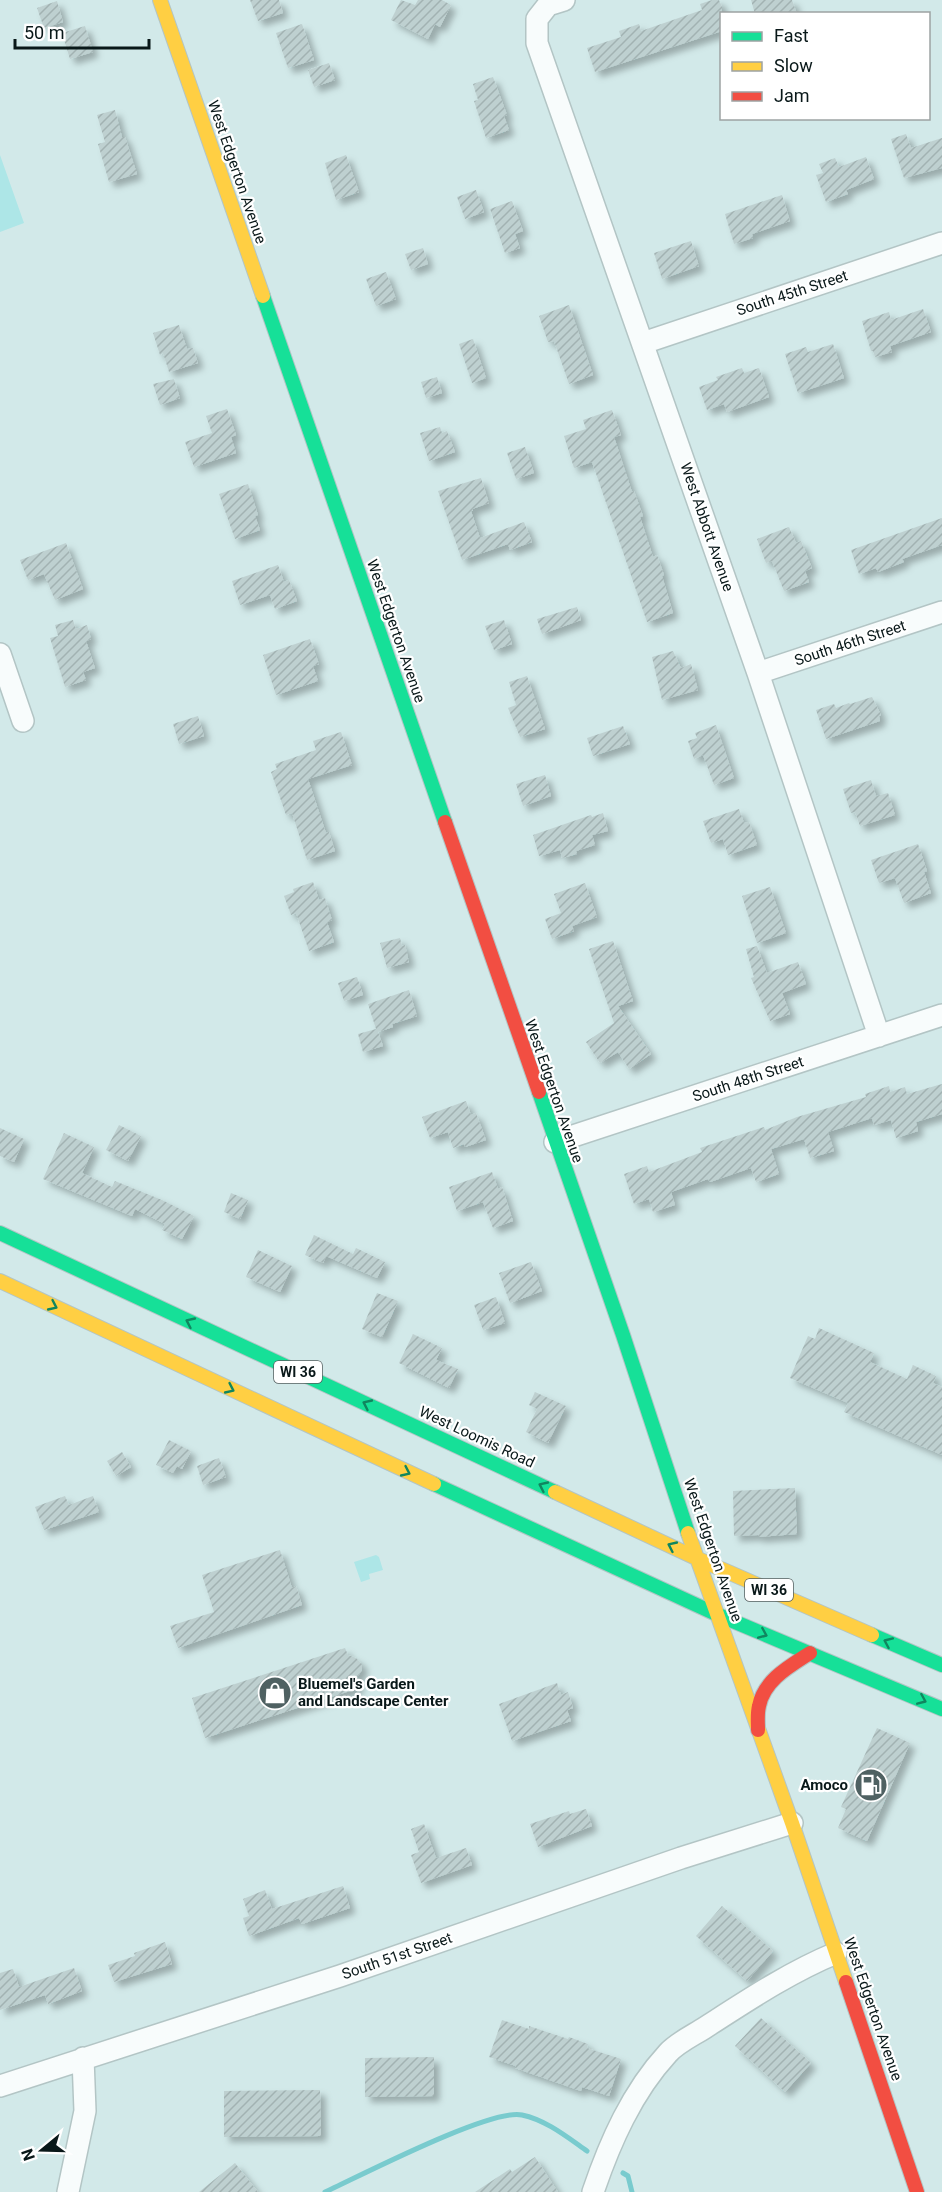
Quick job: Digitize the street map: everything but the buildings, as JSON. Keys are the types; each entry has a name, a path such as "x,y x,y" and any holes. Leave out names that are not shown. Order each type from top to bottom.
{"street":[{"name":"West Edgerton Avenue","path":"160,0 623,1335 696,1558 792,1823 917,2192"},
{"name":"West Abbott Avenue","path":"564,0 548,5 537,19 537,43 758,673 879,1036"},
{"name":"South 45th Street","path":"643,343 942,243"},
{"name":"South 46th Street","path":"758,673 942,612"},
{"path":"0,654 23,722"},
{"name":"South 48th Street","path":"555,1142 942,1015"},
{"name":"West Loomis Road","path":"0,1233 161,1314 594,1516 696,1558 840,1626 942,1665"},
{"path":"0,1281 148,1344 480,1506 579,1545 717,1614 810,1653 826,1655 942,1709"},
{"path":"758,1730 760,1702 766,1688 775,1677 810,1653"},
{"name":"South 51st Street","path":"0,2086 340,1976 670,1862 792,1823"},
{"path":"593,2192 613,2140 637,2093 669,2051 797,1971 836,1953"},
{"path":"68,2192 85,2111 83,2058"}],"shaded area":[{"path":"0,155 24,223 0,232"},
{"path":"376,1555 379,1557 383,1570 369,1574 370,1579 361,1582 354,1562"}],"waterway":[{"path":"325,2192 455,2132 506,2116 531,2117 556,2130 587,2151"},
{"path":"623,2173 628,2176 632,2192"}],"traffic: fast":[{"path":"263,296 445,822"},
{"path":"539,1092 688,1533"},
{"path":"0,1233 555,1492"},
{"path":"434,1484 716,1614 942,1709"},
{"path":"872,1635 942,1665"}],"traffic: slow":[{"path":"160,0 263,296"},
{"path":"0,1281 434,1484"},
{"path":"555,1492 696,1558 872,1635"},
{"path":"688,1533 792,1823 846,1982"}],"traffic: jam":[{"path":"445,822 539,1092"},
{"path":"758,1730 758,1709 766,1689 779,1675 810,1653"},
{"path":"846,1982 917,2192"}],"place":[{"name":"Bluemel's Garden and Landscape Center","path":"275,1693"},
{"name":"Amoco","path":"871,1785"}]}
